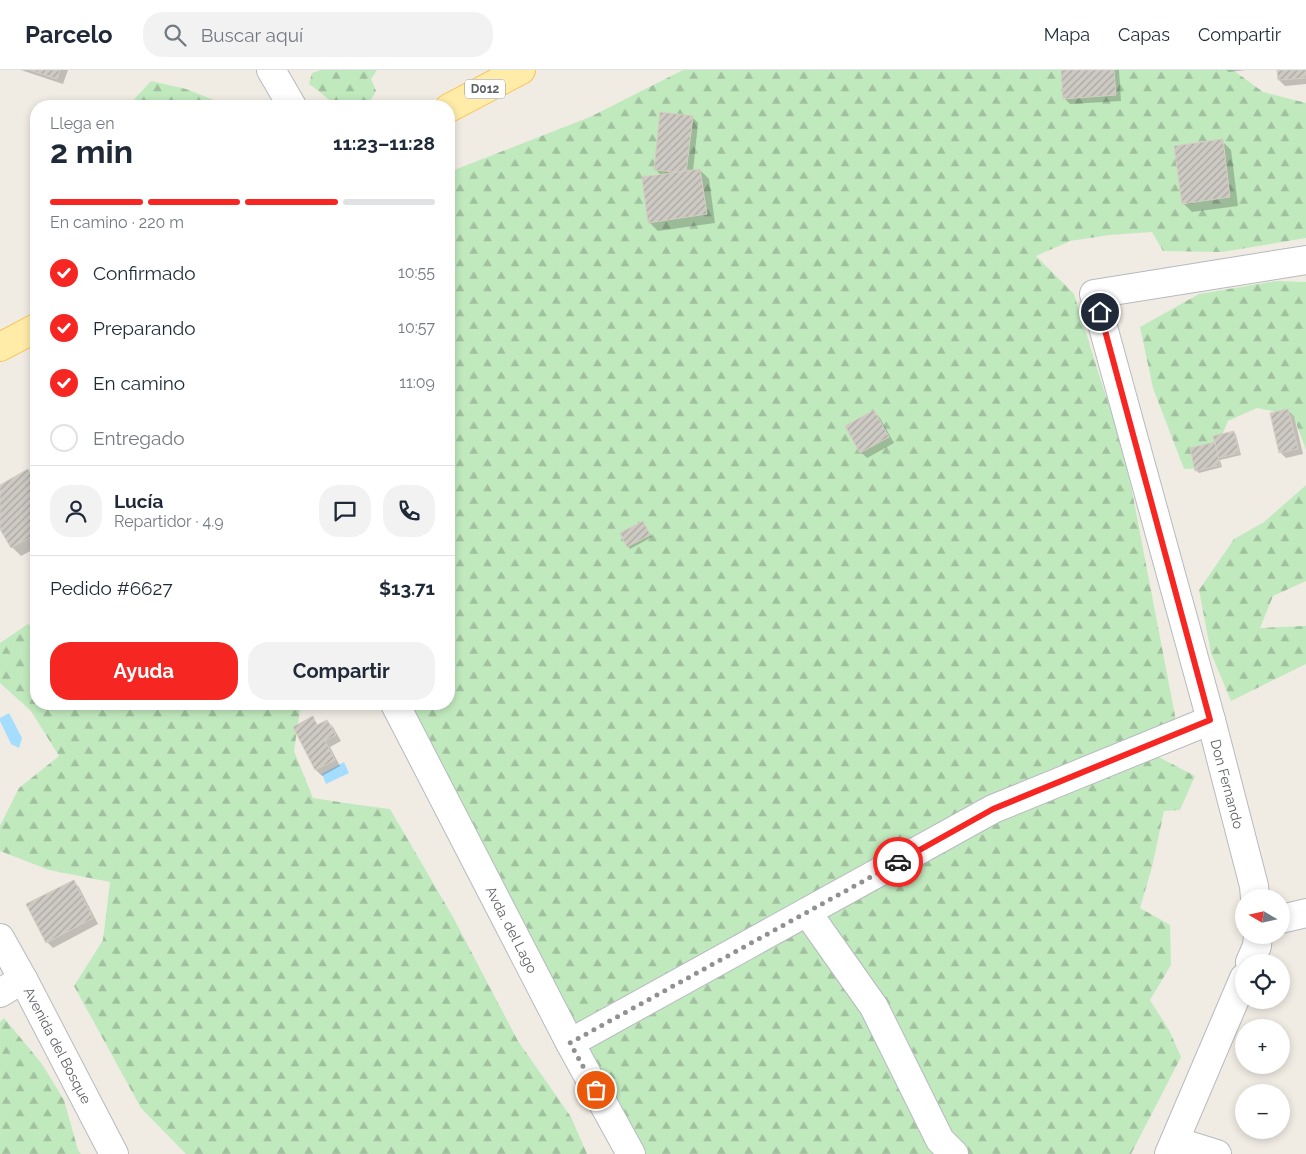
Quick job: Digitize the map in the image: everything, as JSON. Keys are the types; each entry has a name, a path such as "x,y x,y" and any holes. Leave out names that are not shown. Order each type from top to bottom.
{"main road":[{"name":"D012","path":"455,105 521,70"},
{"path":"0,347 30,331"}],"street":[{"path":"271,70 288,100"},
{"name":"Don Fernando","path":"1254,889 1094,294 1306,260"},
{"name":"Avda. del Lago","path":"398,710 570,1043 631,1154"},
{"path":"570,1043 993,809 1210,720"},
{"path":"807,912 874,1007 940,1140 954,1154"},
{"path":"1290,917 1306,913"},
{"name":"Avenida del Bosque","path":"0,938 114,1154"},
{"path":"0,993 23,979"},
{"path":"1217,1154 1172,1147 1235,999"}],"green space":[{"path":"321,70 377,70 371,79 376,91 371,100 329,100 309,84 312,73"},
{"path":"683,70 1233,70 1263,92 1306,103 1306,238 1222,252 1163,251 1152,232 1109,235 1070,241 1036,256 1074,294 1119,435 1132,491 1177,726 1153,754 1195,776 1180,810 1164,811 1152,867 1140,908 1170,925 1171,965 1150,1000 1169,1030 1181,1057 1131,1154 646,1154 408,710 455,710 455,170 590,117"},
{"path":"151,81 186,89 214,100 134,100"},
{"path":"1276,281 1306,282 1306,450 1293,415 1257,408 1228,421 1208,468 1184,469 1153,388 1140,327 1199,294"},
{"path":"1306,485 1306,581 1273,596 1260,628 1306,626 1306,664 1231,701 1211,653 1199,590 1234,539 1264,522"},
{"path":"28,624 30,626 30,710 300,710 294,751 313,798 390,809 453,917 518,1041 571,1117 587,1154 186,1154 141,1108 74,986 103,940 110,882 49,870 0,851 0,826 19,788 59,756 31,711 0,683 0,643"},
{"path":"4,1018 42,1064 64,1100 78,1150 81,1154 0,1154 0,1022"}],"water":[{"path":"9,713 22,738 19,748 11,744 0,721 0,718"},
{"path":"344,762 349,773 326,784 322,774"}],"building":[{"path":"30,70 60,70 57,79"},
{"path":"1061,70 1114,70 1116,95 1063,99"},
{"path":"1277,70 1306,70 1306,78 1278,80"},
{"path":"660,112 693,116 686,173 654,170"},
{"path":"1223,139 1230,197 1182,204 1174,146"},
{"path":"700,169 707,214 648,223 642,177"},
{"path":"1288,409 1298,449 1279,453 1270,413"},
{"path":"874,410 889,437 860,453 845,426"},
{"path":"1234,431 1239,453 1218,458 1213,436"},
{"path":"1215,442 1220,465 1195,471 1190,448"},
{"path":"28,469 30,473 30,537 11,548 0,529 0,485"},
{"path":"643,521 650,535 627,547 620,533"},
{"path":"313,716 317,725 327,720 336,735 325,741 335,760 315,770 293,727"},
{"path":"74,880 93,918 46,943 26,904"}],"way so far":[{"path":"596,1090 570,1043 898,862"}],"route":[{"path":"898,862 993,809 1210,720 1100,312"}]}
